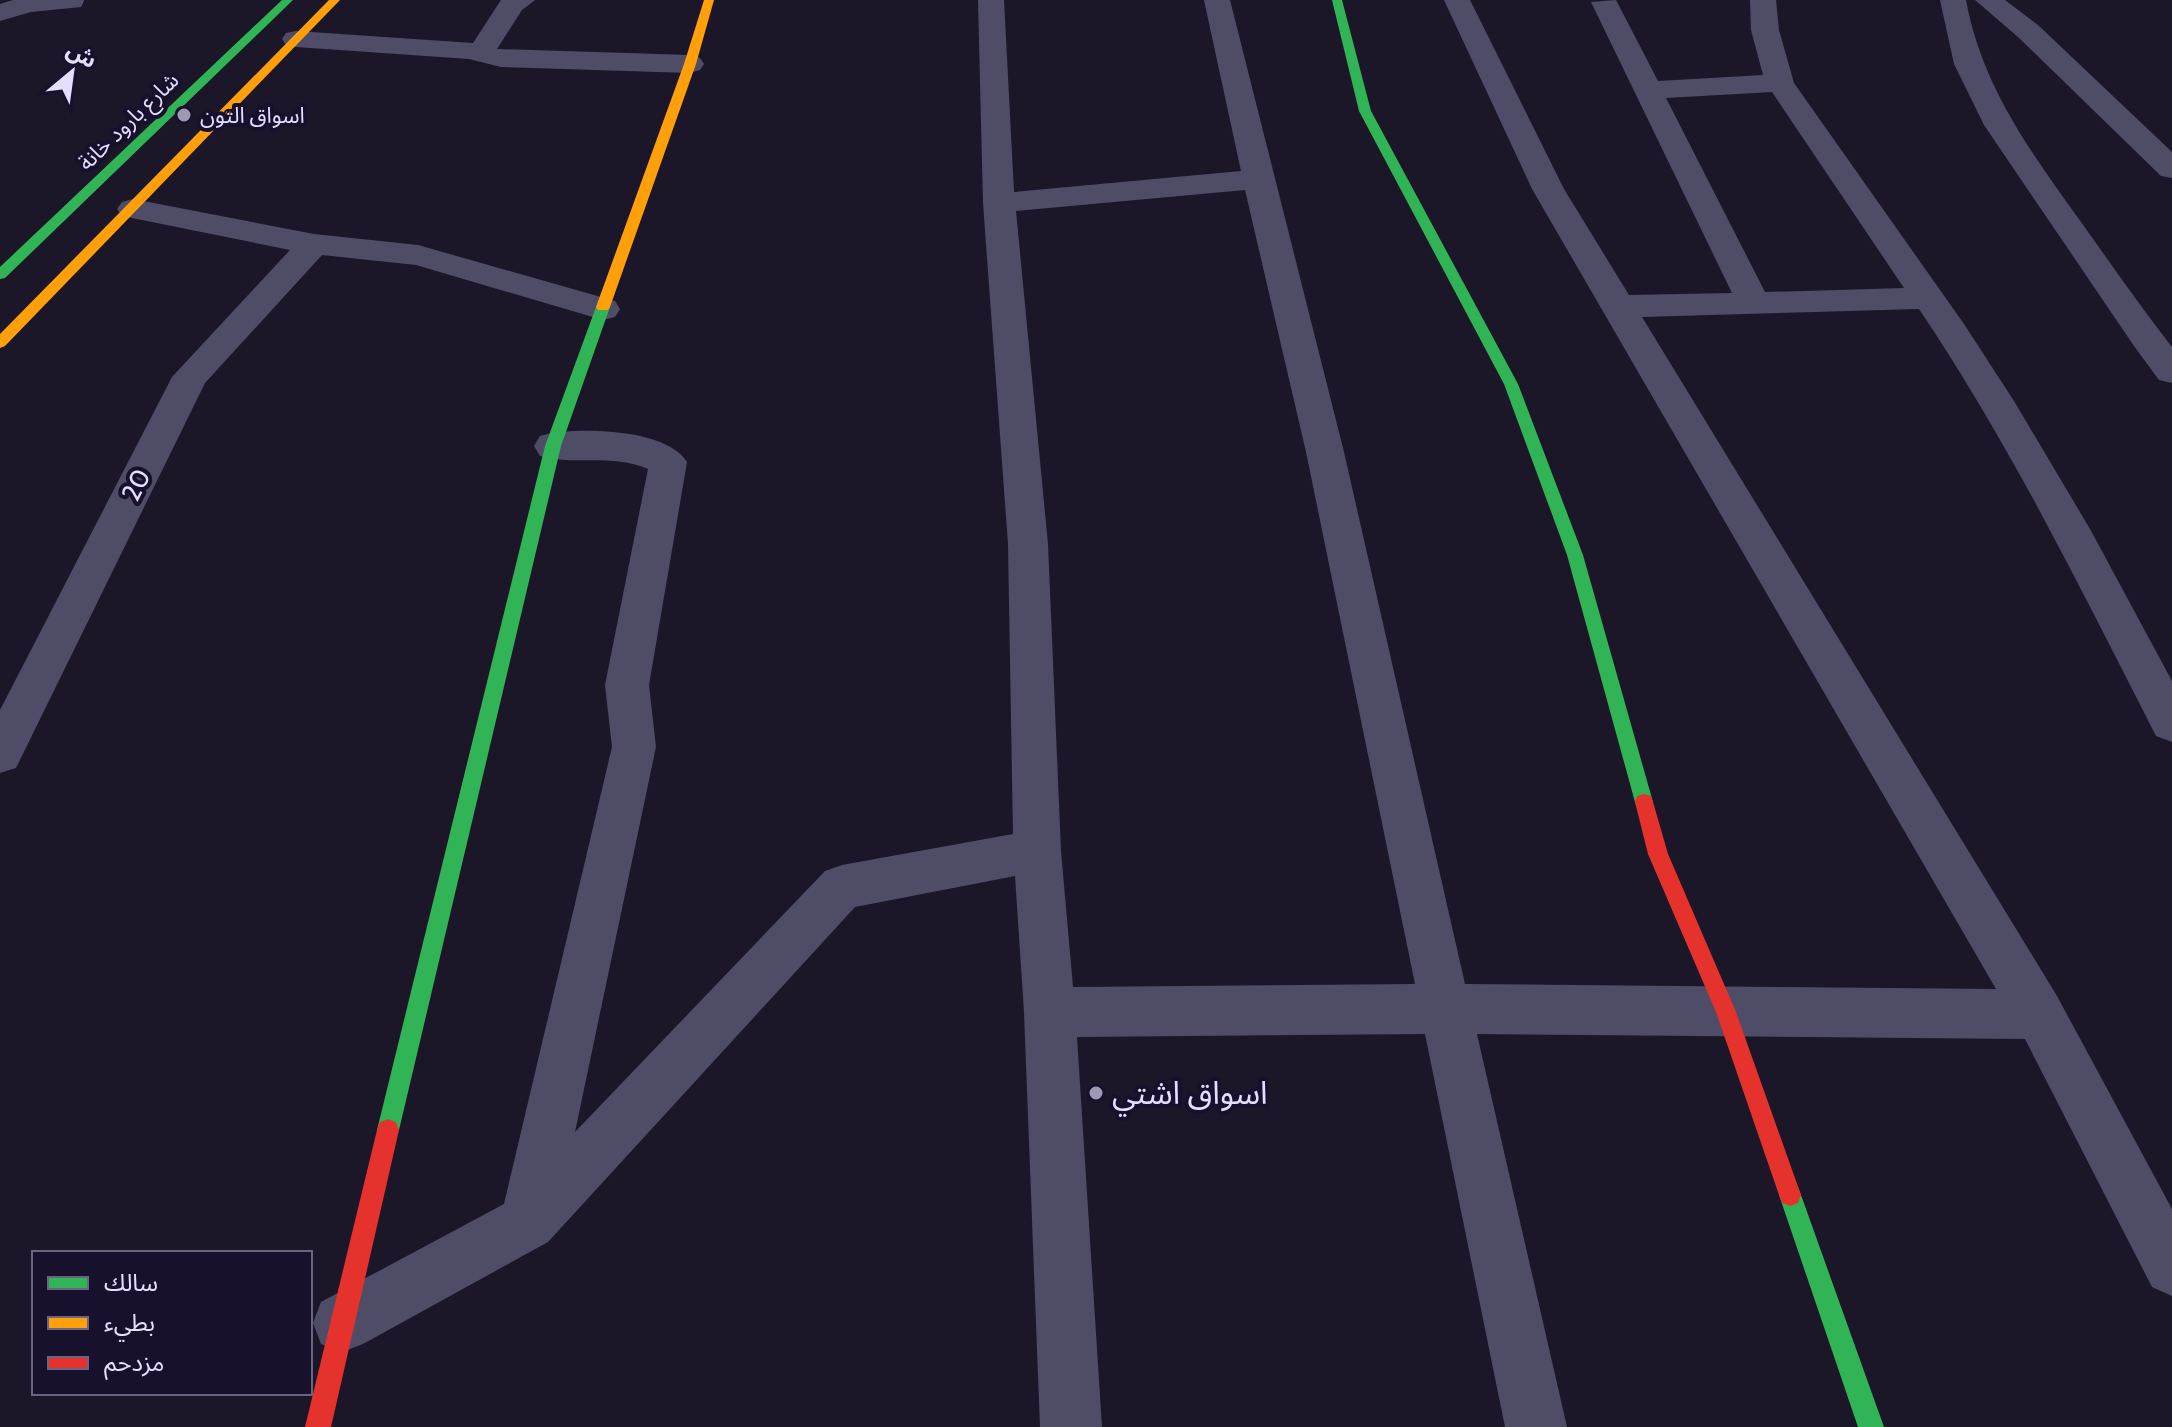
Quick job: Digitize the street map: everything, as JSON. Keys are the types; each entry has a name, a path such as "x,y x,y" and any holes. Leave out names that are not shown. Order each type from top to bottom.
{"street":[{"name":"شارع بارود خانة","path":"0,275 288,0"},
{"path":"0,343 335,0"},
{"path":"481,53 512,4 522,0"},
{"path":"318,1427 553,446 690,64 709,0"},
{"path":"991,0 999,203 1028,544 1037,851 1050,1012 1071,1427"},
{"path":"1217,0 1299,354 1325,452 1536,1427"},
{"path":"1337,0 1365,111 1511,384 1575,555 1658,854 1726,1012 1871,1427"},
{"path":"1457,0 1548,189 2039,1014 2172,1267"},
{"path":"1763,0 1765,30 1780,83 2001,410 2076,540 2172,723"},
{"path":"1953,0 1954,18 1986,102 2032,175 2172,371"},
{"path":"1988,0 2028,31 2172,169"},
{"path":"0,13 28,4 71,1"},
{"path":"1604,2 1753,301"},
{"path":"296,39 481,53 501,59 690,64"},
{"path":"1648,90 1780,83"},
{"path":"170,113 219,119"},
{"path":"999,203 1260,179"},
{"path":"133,209 314,244 418,255 603,309"},
{"name":"20","path":"0,754 190,377 314,244"},
{"path":"1616,307 1927,298"},
{"path":"528,1222 634,747 627,685 668,462 629,446 553,446"},
{"path":"342,1323 528,1222 842,887 1037,851"},
{"path":"1050,1012 1446,1009 2039,1014"}],"traffic: fast":[{"path":"0,275 288,0"},
{"path":"1337,0 1365,111 1511,384 1575,555 1644,802"},
{"path":"388,1130 553,446 603,307"},
{"path":"1790,1195 1871,1427"}],"traffic: slow":[{"path":"0,343 335,0"},
{"path":"603,307 690,64 709,0"}],"traffic: jam":[{"path":"1644,802 1658,854 1726,1012 1790,1195"},
{"path":"318,1427 388,1130"}],"place":[{"name":"اسواق التون","path":"184,115"},
{"name":"اسواق اشتي","path":"1096,1093"}]}
